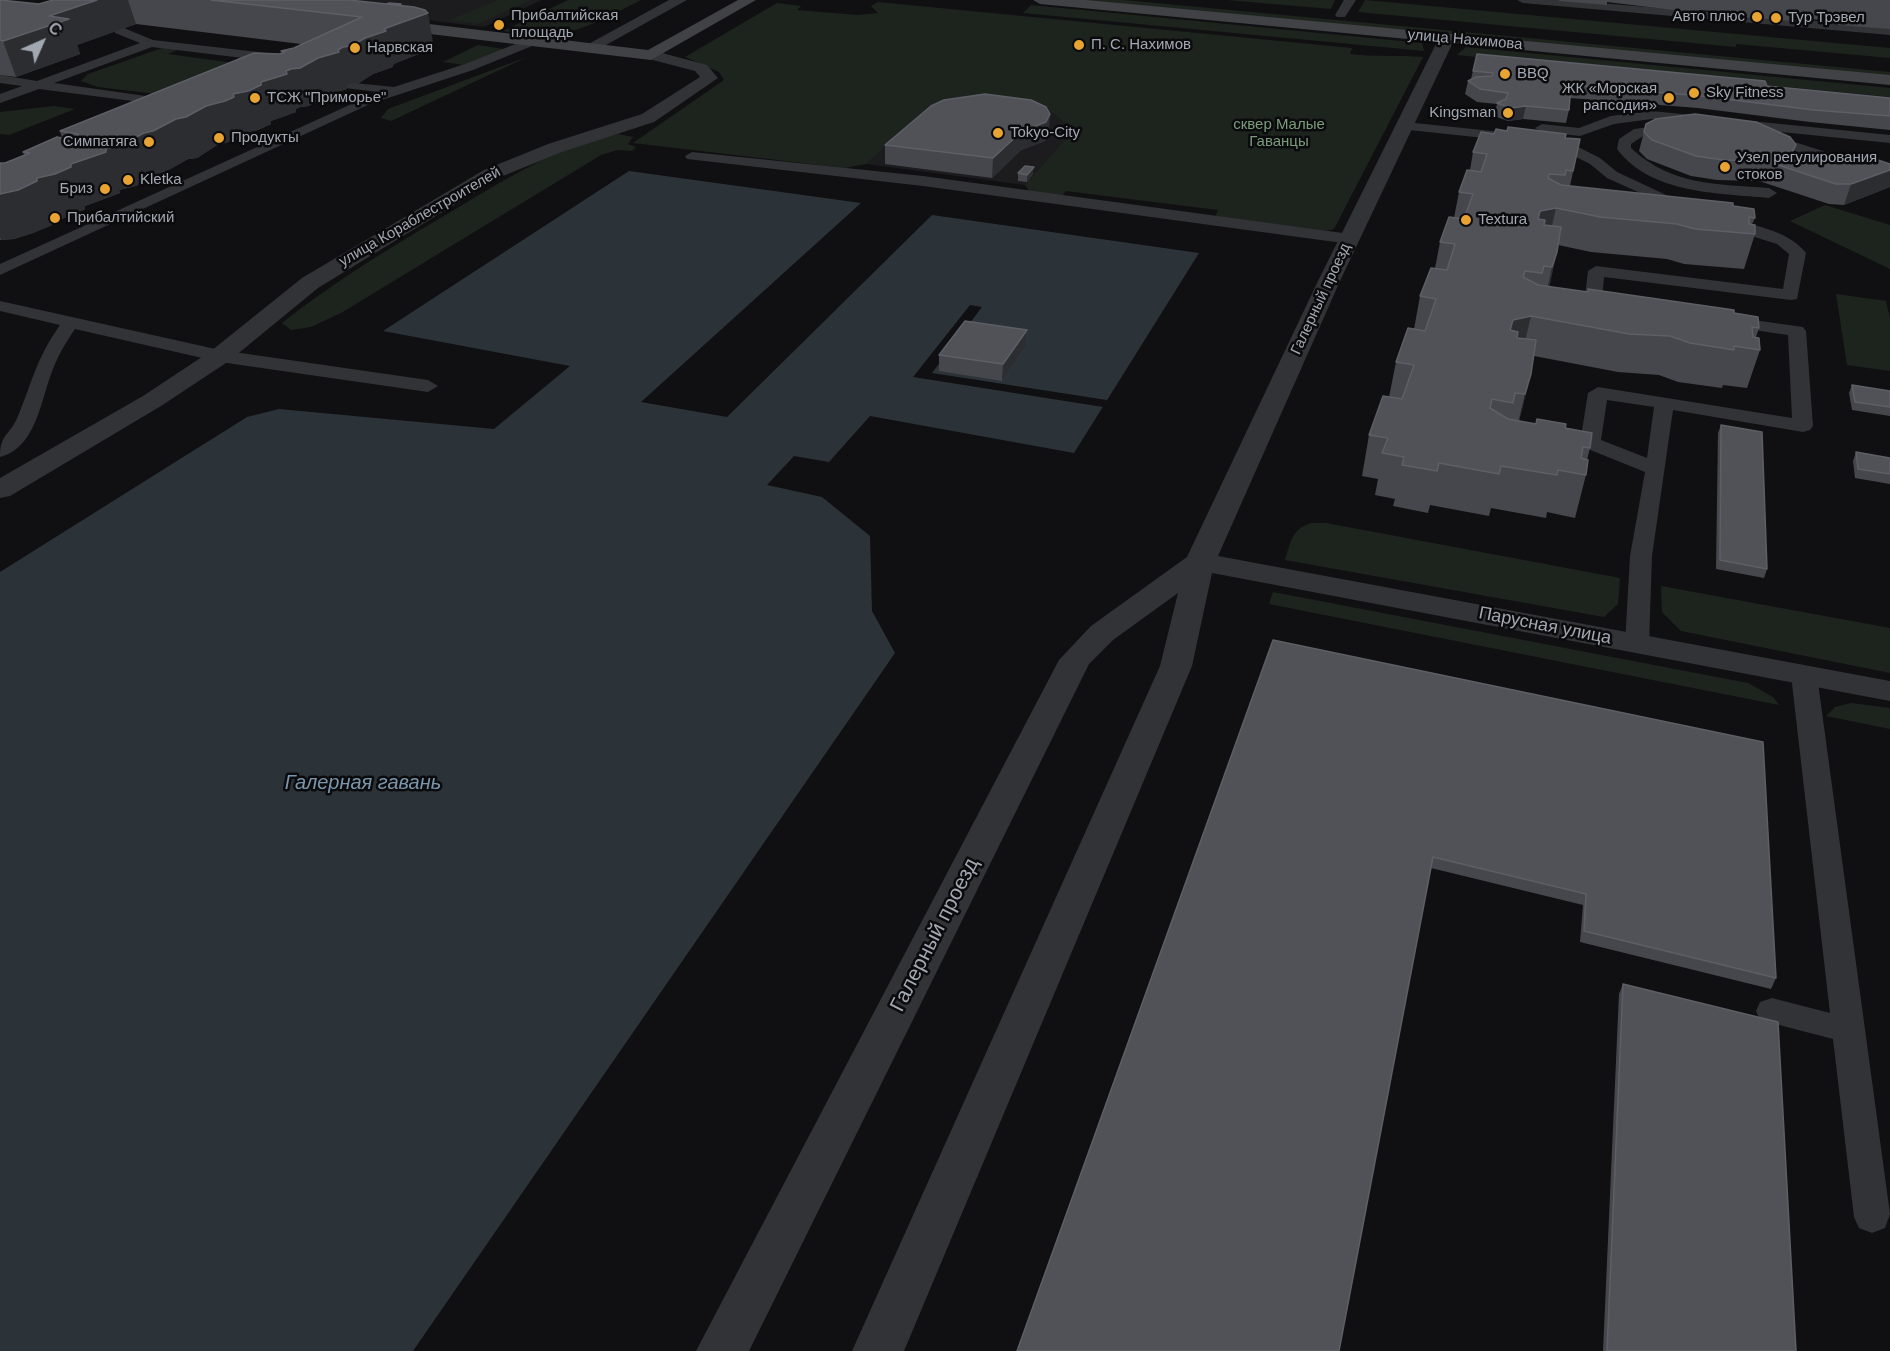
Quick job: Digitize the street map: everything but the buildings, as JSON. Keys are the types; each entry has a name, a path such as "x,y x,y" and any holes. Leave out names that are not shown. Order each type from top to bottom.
{"main road":[{"path":"367,22 651,55 750,0"},
{"name":"улица Нахимова","path":"1040,0 1890,80"},
{"name":"улица Нахимова","path":"1176,0 1890,67"}],"street":[{"path":"591,47 680,0"},
{"name":"Галерный проезд","path":"878,1351 1176,666 1200,562 1350,239 1447,38"},
{"name":"улица Кораблестроителей","path":"0,490 152,401 220,356 310,282 491,174 555,148 648,118 710,78 701,68 651,55"},
{"name":"Галерный проезд","path":"722,1351 1075,660 1102,633 1200,562"},
{"name":"Парусная улица","path":"1200,562 1890,691"}],"lane":[{"path":"1341,15 1350,0"},
{"path":"1522,0 1890,31"},
{"path":"400,25 420,17"},
{"path":"120,35 151,43 276,57 290,63 286,70"},
{"path":"129,192 177,188 381,95 469,67 533,41"},
{"path":"0,99 151,43"},
{"path":"0,80 186,106 159,117"},
{"path":"381,95 347,87 397,90"},
{"path":"1580,132 1611,120 1652,114 1890,139"},
{"path":"1408,120 1580,132 1630,138"},
{"path":"1408,120 1531,139 1569,148 1595,160 1612,175 1704,217 1783,241 1798,253 1791,295 1797,331 1803,426 1598,393 1590,443 1656,469"},
{"path":"1769,193 1696,187 1645,170 1624,149 1624,142 1639,132 1716,129 1767,137 1868,170 1890,173"},
{"path":"247,142 269,145"},
{"path":"216,156 239,159"},
{"path":"692,156 923,181 1350,239"},
{"path":"4,265 156,190"},
{"path":"1627,309 1593,304 1596,271 1791,295"},
{"path":"0,306 220,356 428,386"},
{"path":"1707,319 1797,331"},
{"path":"0,451 16,438 25,426 47,358 70,322"},
{"path":"1637,644 1641,556 1656,469 1664,403"},
{"path":"1804,675 1872,1217"},
{"path":"1772,1011 1848,1030"}],"shaded area":[{"path":"259,0 542,0 484,27"},
{"path":"1037,108 1053,113 1070,128 1068,136 1025,185 866,164 919,117"}],"green space":[{"path":"498,0 531,0 478,24 450,20"},
{"path":"568,0 641,0 604,19 575,30 545,34 503,31"},
{"path":"1083,0 1124,0 1890,72 1890,77"},
{"path":"1227,0 1335,0 1331,9"},
{"path":"1365,0 1890,48 1890,58 1736,44 1736,47 1358,12"},
{"name":"сквер Малые Гаванцы","path":"878,2 1352,48 1350,54 1423,57 1334,229 1326,231 1215,217 1218,210 1066,191 1061,197 1030,192 1025,185 1068,136 1070,128 1053,113 1037,108 919,117 866,164 845,168 633,143 724,80 719,72 685,57 777,3 801,6 797,10 858,15 878,13 871,6"},
{"path":"1031,5 1422,43 1424,51 1023,13"},
{"path":"478,45 504,49 464,65 443,62"},
{"path":"165,47 182,48 168,54 249,65 173,96 98,87 81,81 88,74"},
{"path":"1466,47 1890,88 1890,97 1457,55"},
{"path":"527,57 391,121 381,118 388,109"},
{"path":"54,106 75,109 9,135 0,134 0,112"},
{"path":"618,134 633,137 628,144 636,147 632,151 618,150 601,155 341,313 311,327 291,330 282,323 364,265 530,166 573,147"},
{"path":"1825,205 1890,225 1890,269 1790,221"},
{"path":"1836,294 1886,301 1890,318 1890,371 1847,365"},
{"path":"1312,523 1326,523 1620,578 1618,604 1604,617 1285,560 1296,532"},
{"path":"1661,586 1890,628 1890,673 1681,631 1662,612"},
{"path":"1273,592 1748,683 1773,697 1779,705 1269,604"},
{"path":"1851,703 1890,708 1890,729 1826,716 1835,707"}],"water":[{"name":"Галерная гавань","path":"629,171 861,203 641,402 727,417 932,215 1199,253 1074,453 870,416 829,462 794,456 767,485 822,497 870,536 872,611 895,653 413,1351 0,1351 0,572 247,417 279,409 494,429 570,366 383,331"}],"pier":[{"path":"970,305 982,307 932,373 1107,400 1103,407 913,377"}],"place":[{"name":"Авто плюс","path":"1757,17"},
{"name":"Тур Трэвел","path":"1776,18"},
{"name":"Прибалтийская площадь","path":"499,25"},
{"name":"П. С. Нахимов","path":"1079,45"},
{"name":"Нарвская","path":"355,48"},
{"name":"BBQ","path":"1505,74"},
{"name":"Sky Fitness","path":"1694,93"},
{"name":"ТСЖ \"Приморье\"","path":"255,98"},
{"name":"ЖК «Морская рапсодия»","path":"1669,98"},
{"name":"Kingsman","path":"1508,113"},
{"name":"Tokyo-City","path":"998,133"},
{"name":"Продукты","path":"219,138"},
{"name":"Симпатяга","path":"149,142"},
{"name":"Узел регулирования стоков","path":"1725,167"},
{"name":"Kletka","path":"128,180"},
{"name":"Бриз","path":"105,189"},
{"name":"Прибалтийский","path":"55,218"},
{"name":"Textura","path":"1466,220"}]}
